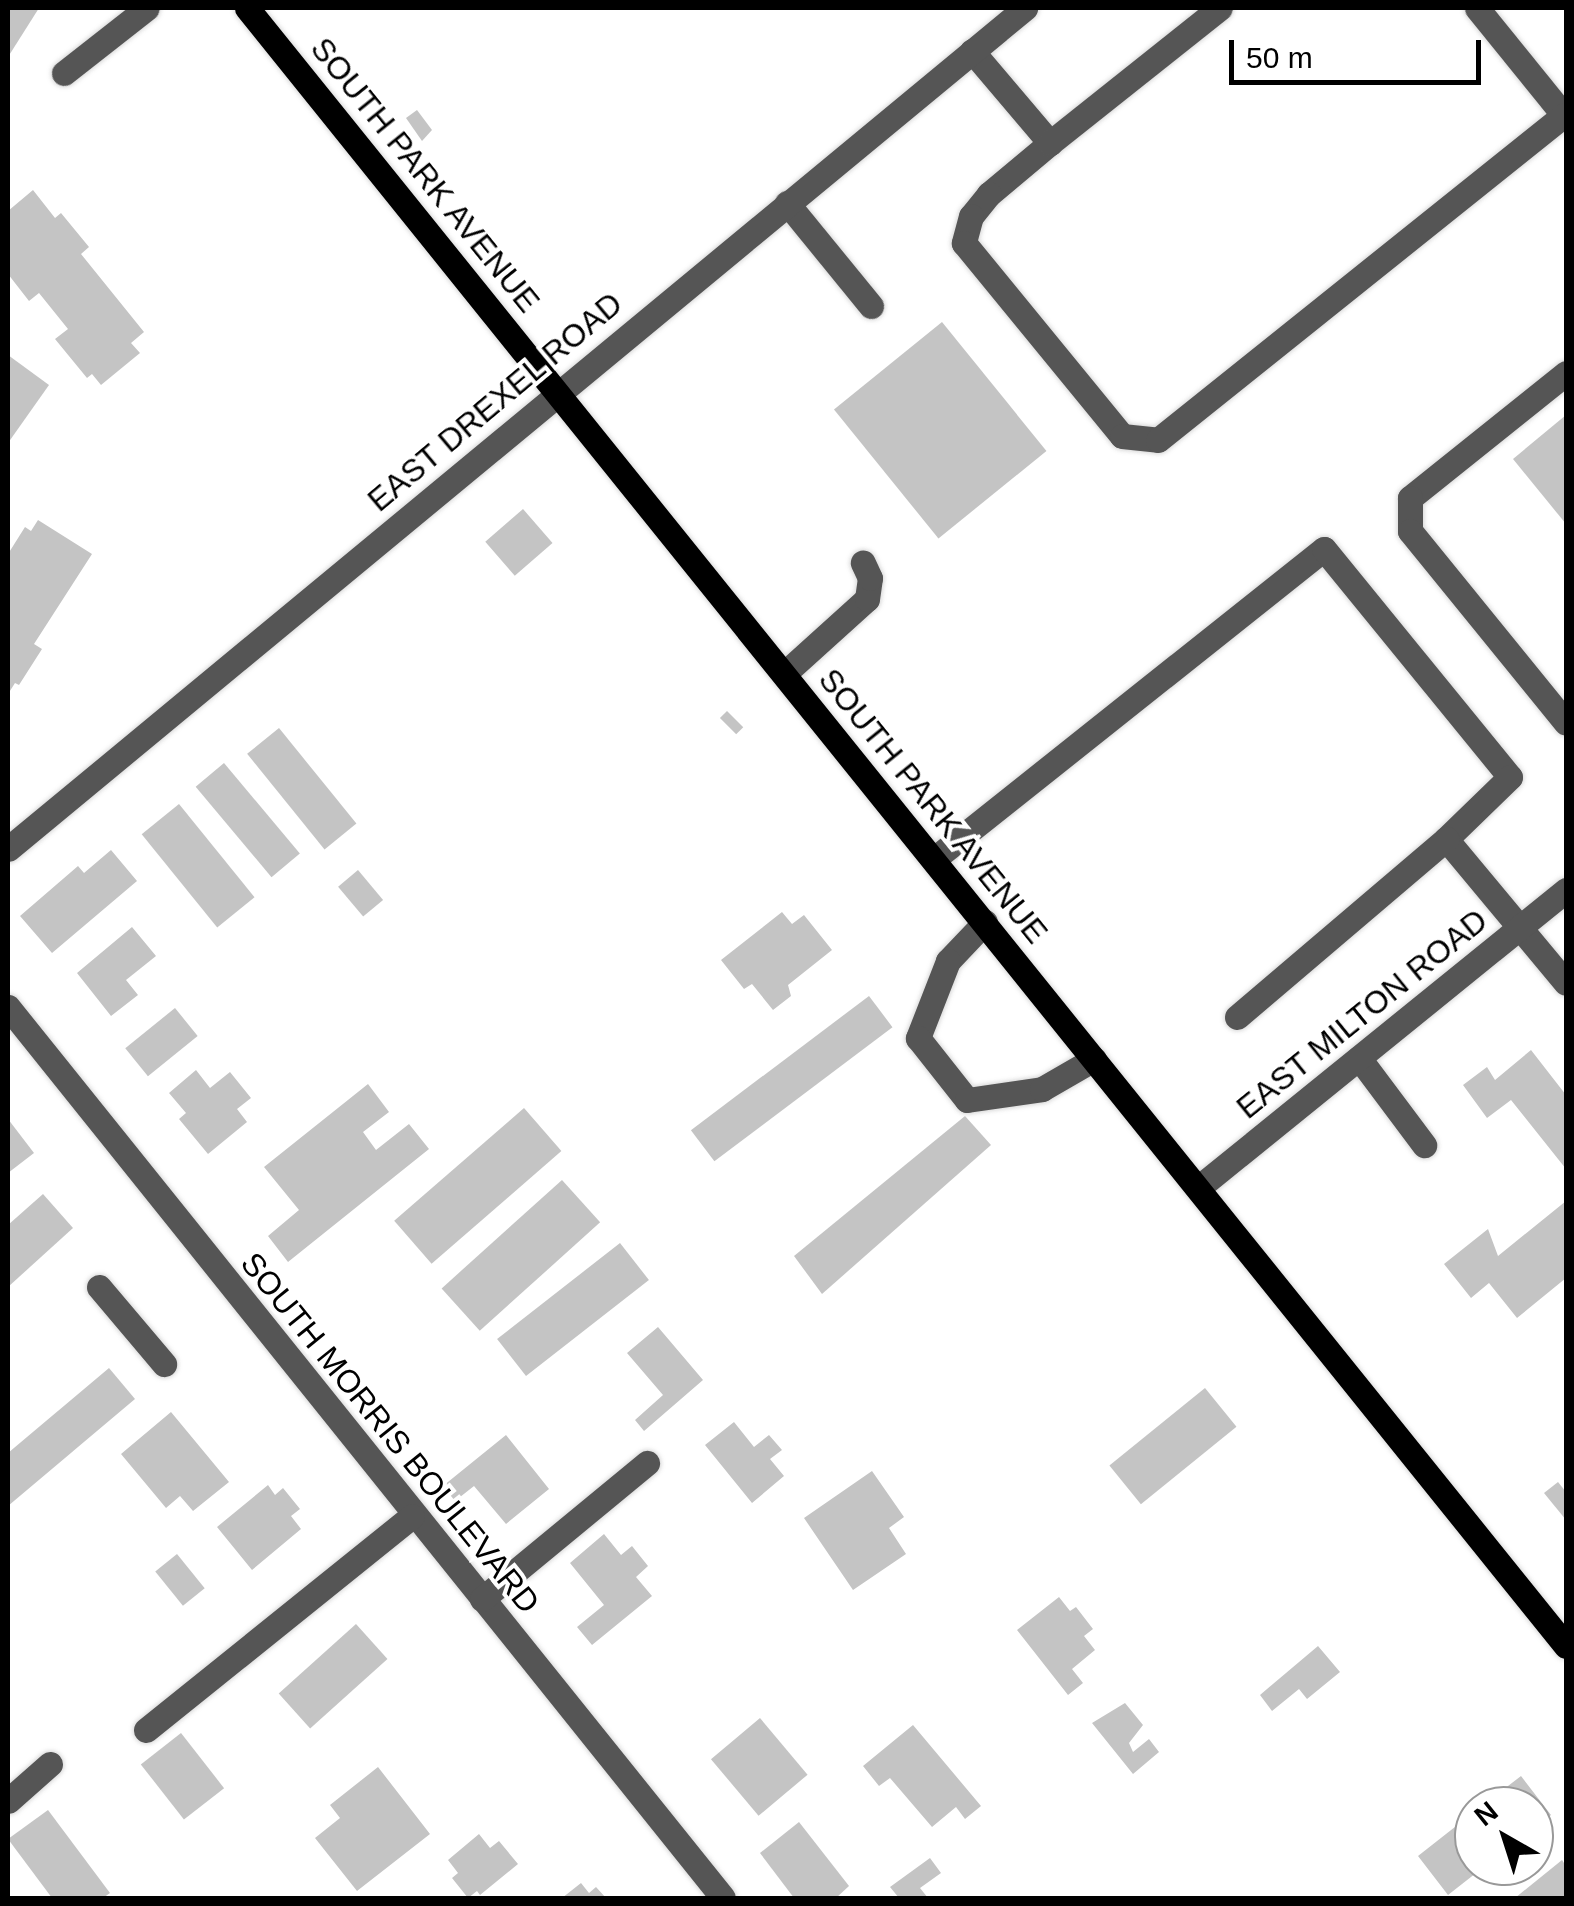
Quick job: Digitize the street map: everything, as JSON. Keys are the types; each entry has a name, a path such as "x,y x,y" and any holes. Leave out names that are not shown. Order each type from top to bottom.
{"main road":[{"name":"SOUTH PARK AVENUE","path":"247,8 1566,1646"}],"street":[{"path":"64,73 148,8"},
{"name":"EAST DREXEL ROAD","path":"8,849 1025,8"},
{"path":"1220,8 989,194 971,216 964,243 1122,436 1158,440 1566,116 1476,8"},
{"path":"972,51 1050,143"},
{"path":"788,203 871,306"},
{"path":"1566,373 1410,498 1410,531 1566,724"},
{"path":"934,859 1324,549 1510,778 1446,840 1237,1017"},
{"path":"785,673 867,599 870,578 863,562"},
{"path":"1446,840 1566,983"},
{"name":"EAST MILTON ROAD","path":"1198,1188 1566,890"},
{"path":"985,922 948,961 918,1038 967,1100 1042,1089 1094,1059"},
{"name":"SOUTH MORRIS BOULEVARD","path":"8,1007 412,1516 722,1898"},
{"path":"1360,1058 1424,1145"},
{"path":"99,1287 164,1364"},
{"path":"482,1599 647,1463"},
{"path":"146,1730 412,1516"},
{"path":"8,1800 50,1764"}],"building":[{"path":"8,8 39,8 8,57"},
{"path":"417,110 432,130 422,141 406,118"},
{"path":"33,190 55,218 61,213 89,247 81,254 144,332 131,343 140,353 101,385 92,374 87,378 55,339 68,329 39,293 29,301 8,274 8,211"},
{"path":"942,322 1046,451 938,538 834,409"},
{"path":"8,355 49,385 8,443"},
{"path":"1566,415 1566,524 1513,459"},
{"path":"523,509 553,543 515,576 485,542"},
{"path":"38,520 92,554 34,644 42,649 19,685 15,683 8,694 8,554 25,527 31,531"},
{"path":"727,711 743,727 736,734 720,718"},
{"path":"279,728 356,824 325,849 247,754"},
{"path":"224,763 300,853 272,877 196,787"},
{"path":"179,804 255,897 217,927 142,834"},
{"path":"111,850 137,881 52,953 20,916 78,866 84,873"},
{"path":"358,870 383,900 363,917 338,887"},
{"path":"782,912 792,924 804,915 832,950 788,985 791,996 773,1010 752,984 744,989 721,960"},
{"path":"132,927 156,956 126,980 138,995 111,1016 77,973"},
{"path":"869,996 892,1027 714,1161 691,1130"},
{"path":"175,1008 198,1036 148,1076 125,1048"},
{"path":"1531,1050 1566,1095 1566,1169 1511,1100 1487,1118 1463,1085 1487,1067 1495,1080"},
{"path":"196,1070 210,1088 230,1072 251,1098 237,1109 247,1122 208,1154 179,1119 186,1113 169,1093"},
{"path":"368,1084 389,1112 363,1132 376,1150 409,1124 429,1149 288,1262 268,1236 299,1210 264,1167"},
{"path":"524,1108 561,1151 432,1264 394,1221"},
{"path":"965,1116 991,1145 822,1294 794,1256"},
{"path":"8,1119 34,1153 8,1173"},
{"path":"562,1180 600,1222 480,1331 442,1288"},
{"path":"43,1194 73,1228 8,1287 8,1225"},
{"path":"1566,1201 1566,1278 1517,1318 1489,1283 1471,1298 1444,1264 1488,1229 1498,1256"},
{"path":"620,1243 649,1280 526,1376 497,1339"},
{"path":"658,1327 703,1380 644,1431 635,1420 663,1395 627,1353"},
{"path":"109,1368 135,1399 8,1506 8,1453"},
{"path":"1205,1388 1236,1427 1141,1504 1109,1465"},
{"path":"171,1412 229,1482 193,1511 180,1496 166,1508 121,1454"},
{"path":"734,1422 754,1447 769,1435 782,1450 770,1459 784,1476 752,1503 705,1445"},
{"path":"506,1435 549,1489 506,1524 474,1486 455,1501 443,1486"},
{"path":"872,1471 904,1517 889,1528 906,1554 853,1590 804,1518"},
{"path":"1558,1482 1566,1492 1566,1520 1544,1493"},
{"path":"268,1485 275,1495 283,1488 300,1509 291,1516 301,1529 252,1570 217,1527"},
{"path":"604,1534 621,1555 632,1546 648,1566 636,1577 652,1596 592,1645 577,1627 604,1605 570,1563"},
{"path":"177,1554 205,1588 183,1606 155,1572"},
{"path":"1059,1597 1070,1611 1076,1607 1093,1629 1084,1636 1095,1650 1072,1669 1083,1683 1068,1695 1017,1630"},
{"path":"356,1624 387,1659 310,1729 279,1694"},
{"path":"1318,1646 1340,1672 1307,1699 1299,1689 1272,1711 1260,1695"},
{"path":"1125,1703 1143,1725 1129,1743 1133,1752 1149,1739 1159,1752 1133,1774 1092,1723"},
{"path":"760,1718 808,1775 759,1816 711,1759"},
{"path":"913,1725 981,1806 965,1819 956,1807 932,1827 890,1778 879,1786 863,1766"},
{"path":"181,1733 224,1788 184,1820 141,1764"},
{"path":"378,1767 430,1834 357,1891 315,1838 340,1818 330,1805"},
{"path":"1521,1776 1529,1786 1508,1786"},
{"path":"48,1810 110,1893 103,1898 52,1898 8,1839"},
{"path":"799,1822 849,1886 836,1898 794,1898 760,1853"},
{"path":"1454,1828 1454,1886 1459,1886 1448,1895 1418,1856"},
{"path":"479,1834 490,1848 499,1841 518,1864 480,1895 477,1891 468,1898 452,1878 458,1873 448,1860"},
{"path":"930,1858 941,1873 920,1888 928,1898 899,1898 890,1887"},
{"path":"1562,1860 1566,1866 1566,1898 1515,1898 1530,1886 1554,1886 1554,1866"},
{"path":"581,1883 589,1893 596,1887 606,1898 562,1898"}]}
